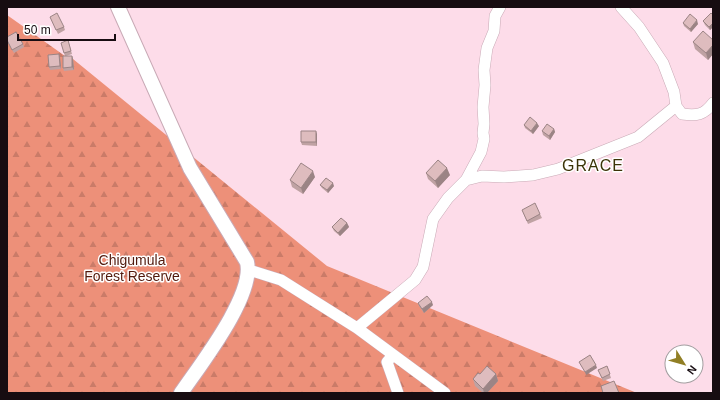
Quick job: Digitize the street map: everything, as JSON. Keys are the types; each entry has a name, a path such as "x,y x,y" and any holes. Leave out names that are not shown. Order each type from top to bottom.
{"street":[{"path":"118,7 190,168 247,262 249,270 247,280 230,320 181,393"},
{"path":"357,328 416,280 423,267 433,218 448,198 466,180 481,152 484,139 484,70 487,48 494,31 495,16 500,7"},
{"path":"621,7 639,27 663,63 674,92 676,106 682,114 692,116 710,114 713,103"},
{"path":"466,180 482,176 533,176 558,169 638,137 676,106"},
{"path":"249,270 280,280 357,328 445,393"},
{"path":"393,355 387,362 398,393"}],"green space":[{"name":"Chigumula Forest Reserve","path":"7,15 65,56 73,59 327,266 637,393 7,393"}],"building":[{"path":"57,13 64,27 56,30 50,17"},
{"path":"711,13 713,15 713,23 709,27 703,21"},
{"path":"690,14 697,20 690,29 683,23"},
{"path":"703,31 713,40 713,45 706,53 693,42"},
{"path":"16,32 23,44 12,50 7,37"},
{"path":"68,40 71,51 64,53 61,43"},
{"path":"59,54 60,66 49,67 48,55"},
{"path":"63,56 72,56 72,67 63,68"},
{"path":"530,117 537,123 531,131 524,125"},
{"path":"547,124 554,129 549,136 542,131"},
{"path":"301,131 316,131 316,142 301,142"},
{"path":"438,160 447,168 435,181 426,173"},
{"path":"301,163 313,171 301,188 290,180"},
{"path":"326,178 333,183 327,190 320,185"},
{"path":"535,203 540,214 527,221 522,210"},
{"path":"341,218 347,223 338,233 332,227"},
{"path":"427,296 432,302 422,309 418,303"},
{"path":"590,355 596,365 585,372 579,362"},
{"path":"487,366 496,374 483,389 473,379"},
{"path":"607,366 610,374 602,378 598,370"},
{"path":"614,381 619,393 603,393 601,386"}],"district":[{"name":"GRACE","path":"593,165"}]}
